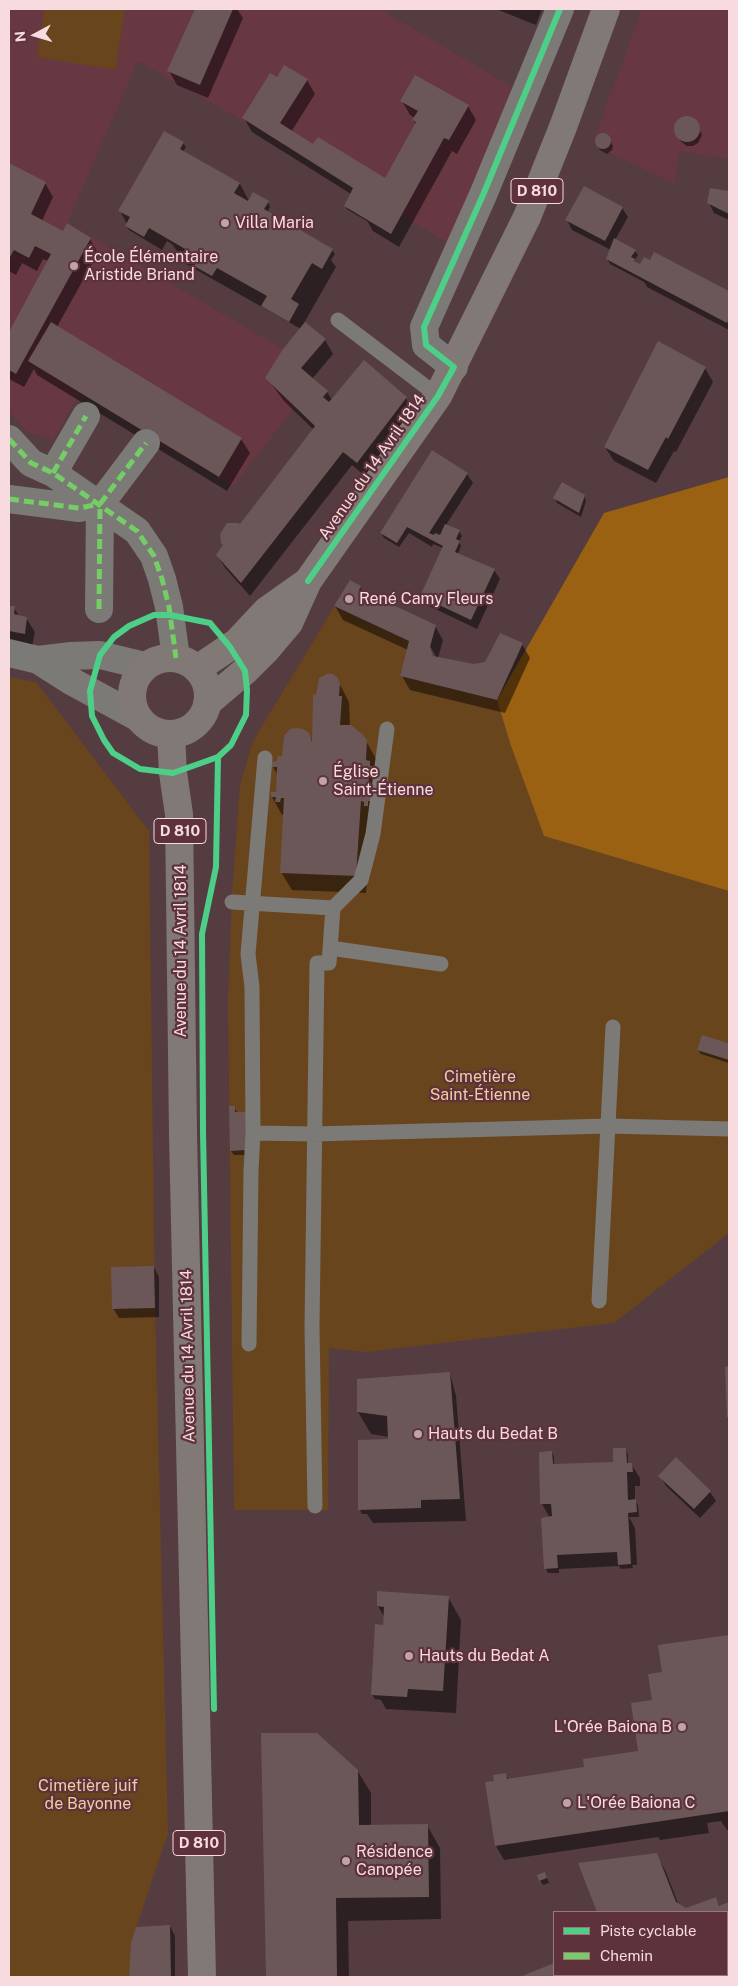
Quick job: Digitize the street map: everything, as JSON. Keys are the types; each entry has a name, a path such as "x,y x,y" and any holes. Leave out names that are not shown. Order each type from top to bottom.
{"main road":[{"name":"Avenue du 14 Avril 1814","path":"208,703 245,671 289,623 308,581 438,396 527,216 564,127 606,9"},
{"name":"Avenue du 14 Avril 1814","path":"187,664 237,642 266,611 308,581"},
{"path":"166,658 187,664 204,679 208,691 208,703 203,715 195,726 183,732 170,735 152,730 137,717 133,707 131,696 133,685 138,675 145,666 166,658"},
{"name":"Avenue du 14 Avril 1814","path":"170,735 172,768 180,824 183,1134 202,1977"}],"street":[{"path":"454,366 426,345 424,327 479,203 560,9"},
{"path":"53,473 86,416"},
{"path":"9,438 31,463 53,473 137,531 154,556 187,664"},
{"path":"99,609 100,504 146,443"},
{"path":"9,499 78,508 100,504"},
{"path":"9,653 38,660 71,681 137,717"},
{"path":"38,660 100,655 145,666"}],"lane":[{"path":"338,320 438,396"},
{"path":"315,1506 312,1369 317,963 329,964 333,908 362,880 374,834 387,728"},
{"path":"249,1344 253,1133 252,987 248,954 254,904 265,758"},
{"path":"232,902 333,908"},
{"path":"330,948 441,964"},
{"path":"599,1301 613,1027"},
{"path":"253,1133 314,1134 609,1126 729,1129"}],"shaded area":[{"path":"9,9 380,9 517,90 452,246 402,215 391,234 373,199 275,139 138,61 67,223 283,349 295,358 274,387 295,407 233,486 80,393 53,440 26,431 9,411"},
{"path":"642,9 729,9 729,159 679,151 674,183 601,149 594,140"},
{"path":"729,477 729,891 544,836 511,746 497,700 604,513"}],"green space":[{"path":"45,9 125,9 115,70 37,57"},
{"name":"Cimetière Saint-Étienne","path":"334,607 409,641 400,676 497,700 511,746 544,836 729,891 729,1233 614,1323 365,1352 329,1348 328,1510 234,1510 228,1002 232,894 240,785 253,741"},
{"name":"Cimetière juif de Bayonne","path":"9,677 36,682 149,831 155,1308 168,1833 131,1943 129,1977 9,1977"}],"building":[{"path":"195,9 233,9 200,85 167,71"},
{"path":"284,65 308,79 280,123 313,144 318,137 385,178 416,122 412,120 418,111 400,101 415,75 469,105 449,140 444,138 391,234 344,206 353,188 242,118 270,73 277,77"},
{"path":"687,116 696,120 700,129 696,138 687,142 678,138 674,129 678,120"},
{"name":"Villa Maria","path":"164,131 184,142 180,149 240,183 234,193 248,201 253,192 269,201 264,209 333,249 322,269 312,263 291,299 299,304 289,322 261,306 267,296 217,268 212,276 194,266 199,257 149,228 144,237 125,226 130,217 118,211"},
{"path":"600,133 606,133 611,138 609,147 600,149 595,144 595,138"},
{"path":"9,163 46,182 31,214 63,231 67,223 91,238 16,374 9,370 9,332 51,254 35,246 29,258 14,250 9,259"},
{"path":"584,186 623,207 605,241 565,220"},
{"path":"710,188 729,191 729,214 707,203"},
{"path":"614,238 636,250 631,257 640,264 644,257 650,260 654,252 729,291 729,319 727,323 606,259"},
{"path":"51,322 242,438 219,477 28,361"},
{"path":"305,322 326,339 301,368 328,391 323,397 329,402 364,360 407,397 357,463 343,452 241,583 216,555 223,545 220,534 227,523 240,524 315,426 265,378 283,349"},
{"path":"658,341 706,367 668,439 666,437 648,470 604,447"},
{"path":"432,450 468,473 429,533 440,535 445,524 460,530 456,539 460,541 455,552 495,569 471,620 420,596 443,546 407,527 397,543 380,533"},
{"path":"562,482 585,495 579,513 553,498"},
{"path":"350,580 361,586 359,590 378,599 381,593 393,599 391,604 436,625 430,647 433,656 474,664 485,662 500,633 523,643 497,700 400,676 409,641 334,606"},
{"path":"9,606 15,606 14,614 27,617 25,634 9,631"},
{"name":"Église Saint-Étienne","path":"327,674 333,674 338,678 340,684 339,696 342,696 340,725 351,725 363,735 367,740 366,760 370,761 370,766 374,766 374,771 369,771 368,796 373,797 372,801 368,801 368,806 364,806 364,802 361,801 356,876 280,873 284,798 281,798 280,802 275,802 276,797 271,797 271,792 276,792 277,767 272,767 272,762 277,761 278,756 282,756 284,736 290,729 303,729 309,733 312,742 313,694 316,695 319,678"},
{"path":"702,1035 728,1043 729,1060 697,1050"},
{"path":"229,1106 235,1106 235,1112 246,1112 246,1150 230,1151"},
{"path":"154,1266 155,1308 112,1309 111,1267"},
{"path":"729,1366 729,1417 727,1417 725,1367"},
{"name":"Hauts du Bedat B","path":"450,1372 460,1499 421,1500 421,1508 358,1510 358,1440 388,1439 387,1416 357,1412 357,1379"},
{"path":"613,1448 626,1448 627,1463 632,1463 633,1472 627,1472 628,1500 636,1499 637,1512 628,1513 631,1564 618,1565 617,1552 557,1555 558,1568 544,1569 541,1518 552,1516 551,1504 540,1504 539,1452 552,1451 553,1464 613,1462"},
{"path":"676,1457 711,1491 694,1509 658,1476"},
{"name":"Hauts du Bedat A","path":"377,1591 449,1596 443,1691 408,1689 407,1697 371,1695 375,1624 383,1625 384,1607 377,1606"},
{"path":"729,1635 729,1811 495,1846 485,1782 494,1781 493,1775 506,1773 507,1779 584,1767 583,1759 638,1751 631,1703 652,1700 648,1674 662,1672 658,1645"},
{"name":"Résidence Canopée","path":"261,1733 317,1733 358,1770 359,1825 428,1824 429,1897 336,1898 337,1977 266,1977"},
{"path":"657,1853 676,1902 686,1908 716,1897 719,1906 729,1902 729,1957 728,1911 597,1911 578,1863"},
{"path":"545,1872 547,1878 539,1881 537,1875"},
{"path":"170,1925 171,1977 129,1977 131,1943 136,1927"},
{"path":"553,1963 553,1976 680,1976 677,1977 520,1977"}],"marked path":[{"path":"53,473 86,416"},
{"path":"9,439 31,463 53,473 137,531 154,556 162,579 169,607 176,658"},
{"path":"99,609 100,504 146,443"},
{"path":"9,499 79,508 100,504"}],"cycle path":[{"path":"308,581 438,396 454,367 426,345 424,327 483,195 560,9"},
{"path":"154,615 170,615 210,623 230,647 245,671 247,690 246,715 231,745 218,757 173,773 140,769 113,753 92,716 90,691 100,655 114,637 129,626 154,615"},
{"path":"214,1709 203,1132 202,934 216,867 218,757"}],"place":[{"name":"Villa Maria","path":"225,223"},
{"name":"École Élémentaire Aristide Briand","path":"74,266"},
{"name":"René Camy Fleurs","path":"349,599"},
{"name":"Église Saint-Étienne","path":"323,781"},
{"name":"Hauts du Bedat B","path":"418,1434"},
{"name":"Hauts du Bedat A","path":"409,1656"},
{"name":"L'Orée Baiona B","path":"682,1727"},
{"name":"L'Orée Baiona C","path":"567,1803"},
{"name":"Résidence Canopée","path":"346,1861"}]}
